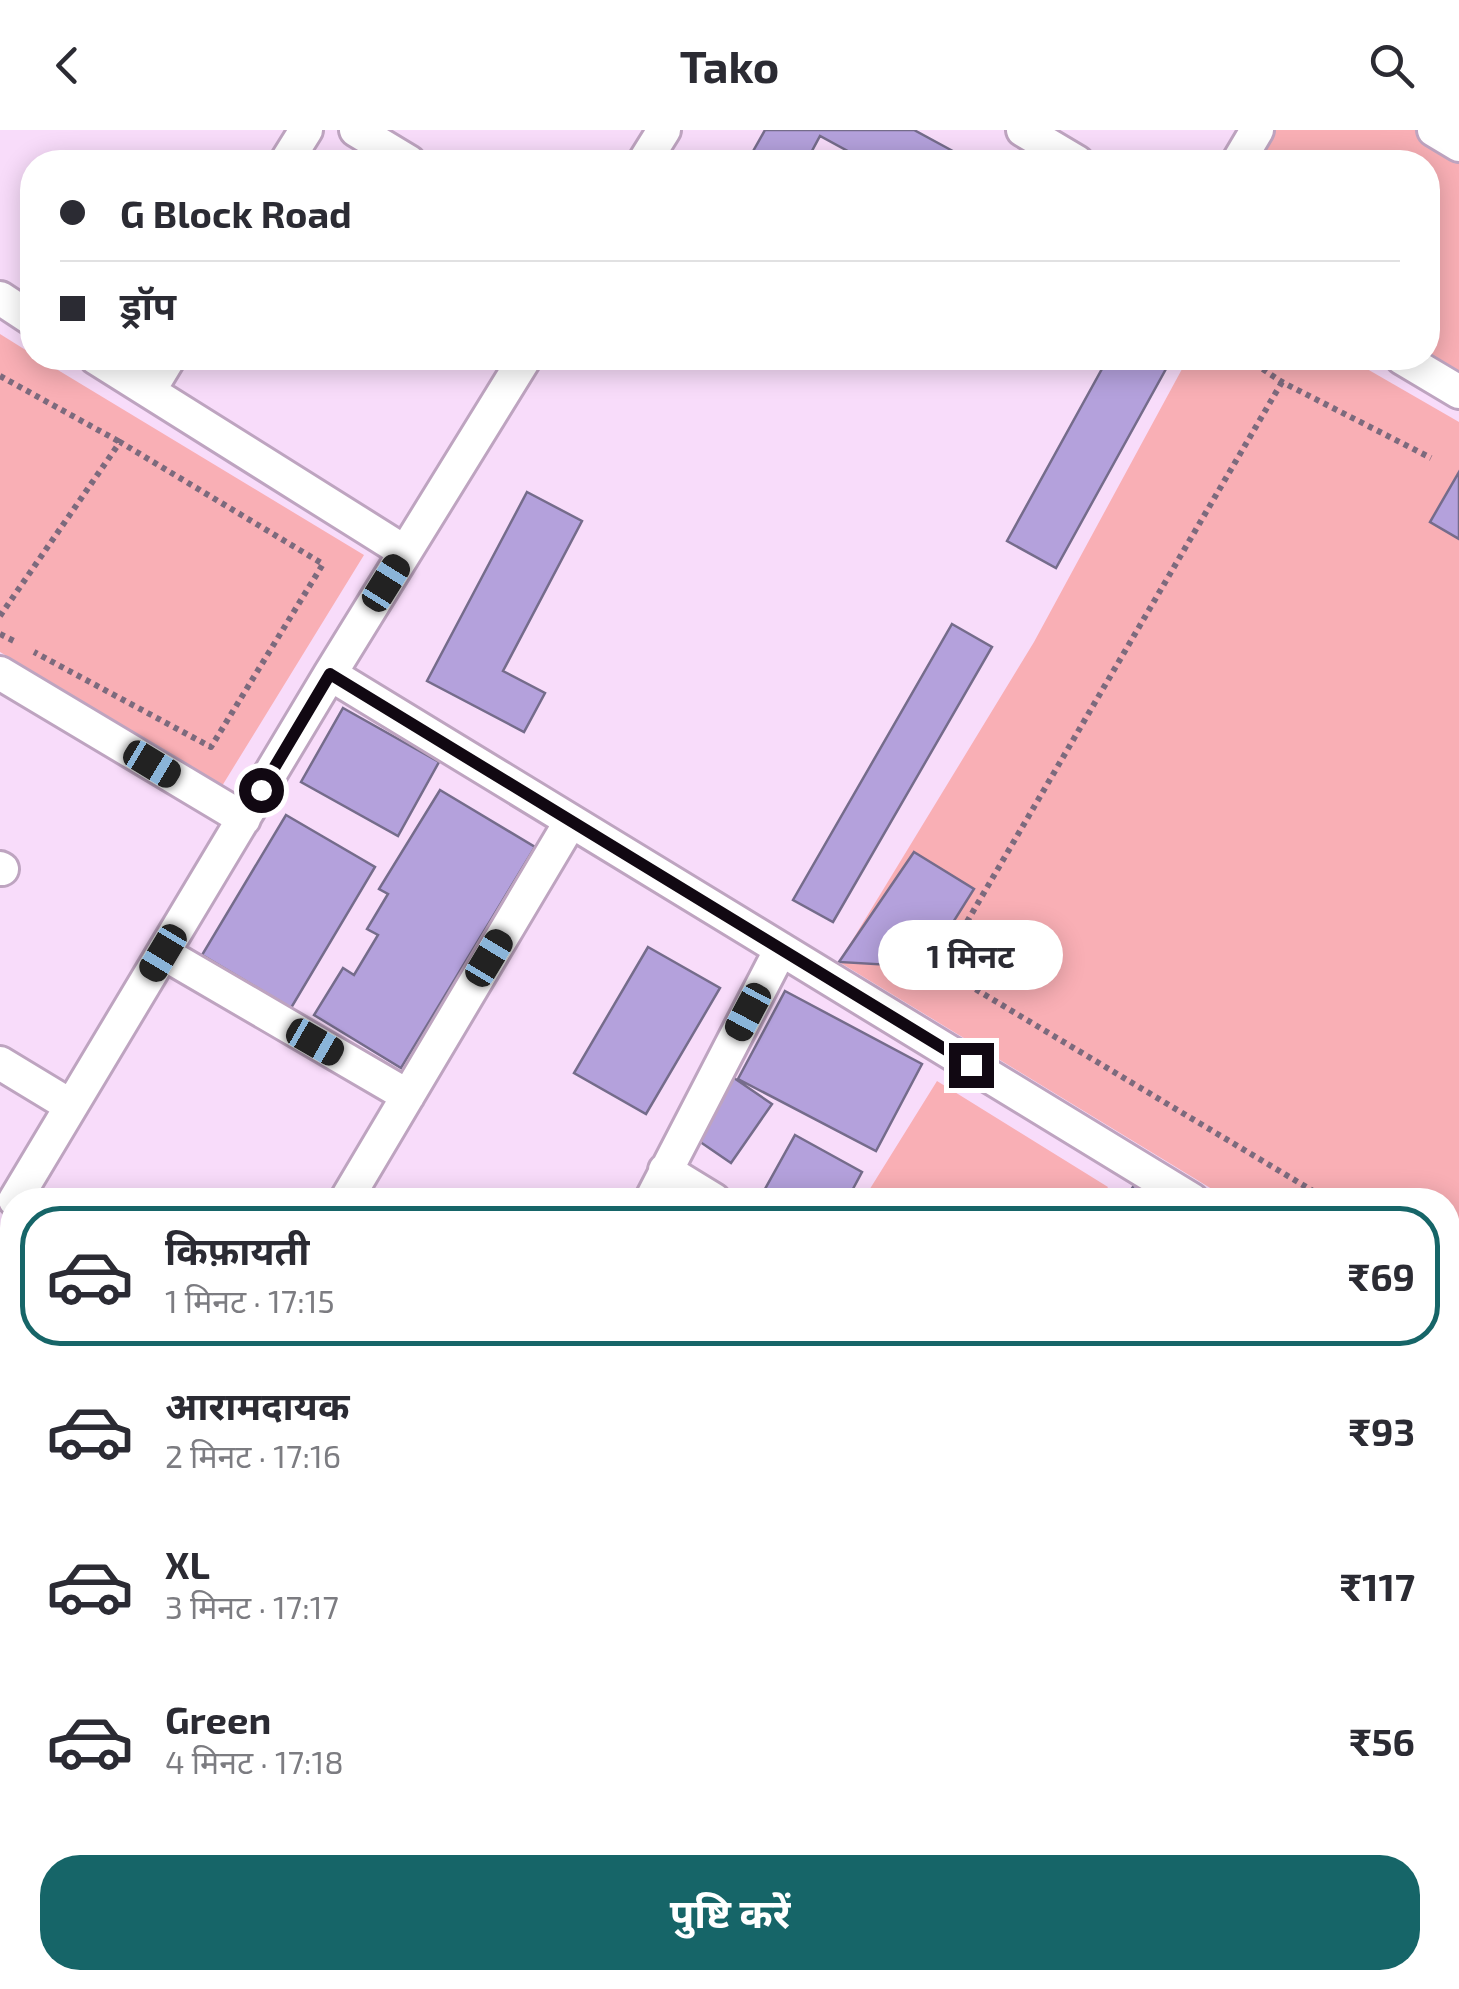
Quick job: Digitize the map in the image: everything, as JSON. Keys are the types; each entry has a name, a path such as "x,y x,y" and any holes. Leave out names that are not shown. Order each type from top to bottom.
{"street":[{"path":"356,130 389,150"},
{"path":"1023,130 1057,150"},
{"path":"1434,130 1459,146"},
{"path":"116,370 405,552"},
{"path":"149,390 162,370"},
{"path":"22,1188 330,674 518,370"},
{"path":"1422,370 1459,392"},
{"path":"0,673 244,818"},
{"path":"330,674 1172,1188"},
{"path":"353,1188 570,821"},
{"path":"658,1185 781,949"},
{"path":"163,953 408,1096"},
{"path":"0,1062 72,1106"}],"path":[{"path":"1264,370 1430,458"},
{"path":"0,376 120,442 323,564 212,747 0,634"},
{"path":"1282,382 940,968 1308,1188"},
{"path":"0,616 120,442"}],"shaded area":[{"path":"1257,130 1435,130 1459,145 1459,392 1439,370 1440,150 1245,150"},
{"path":"0,334 20,346 20,370 58,370 364,555 222,786 0,652"},
{"path":"1181,370 1369,370 1459,422 1459,1188 1210,1188 839,962 1034,642"},
{"path":"937,1081 1108,1187 1107,1188 870,1188"}],"building":[{"path":"765,130 914,130 951,150 846,150 820,136 812,150 754,150"},
{"path":"1101,370 1165,370 1056,568 1007,541"},
{"path":"1459,472 1459,539 1430,522"},
{"path":"527,492 582,521 503,671 545,693 524,732 427,681"},
{"path":"952,624 992,647 833,922 793,900"},
{"path":"343,708 439,762 398,836 301,782"},
{"path":"440,790 535,847 401,1068 314,1015 343,968 354,975 378,935 367,929 388,894 379,889"},
{"path":"286,815 375,867 291,1008 202,955"},
{"path":"914,852 974,889 925,967 839,962"},
{"path":"648,947 720,988 646,1114 574,1073"},
{"path":"785,991 922,1064 876,1151 738,1079"},
{"path":"734,1078 772,1104 731,1163 693,1137"},
{"path":"795,1135 862,1172 853,1188 766,1188"}],"route":[{"path":"261,790 330,674 971,1065"}]}
